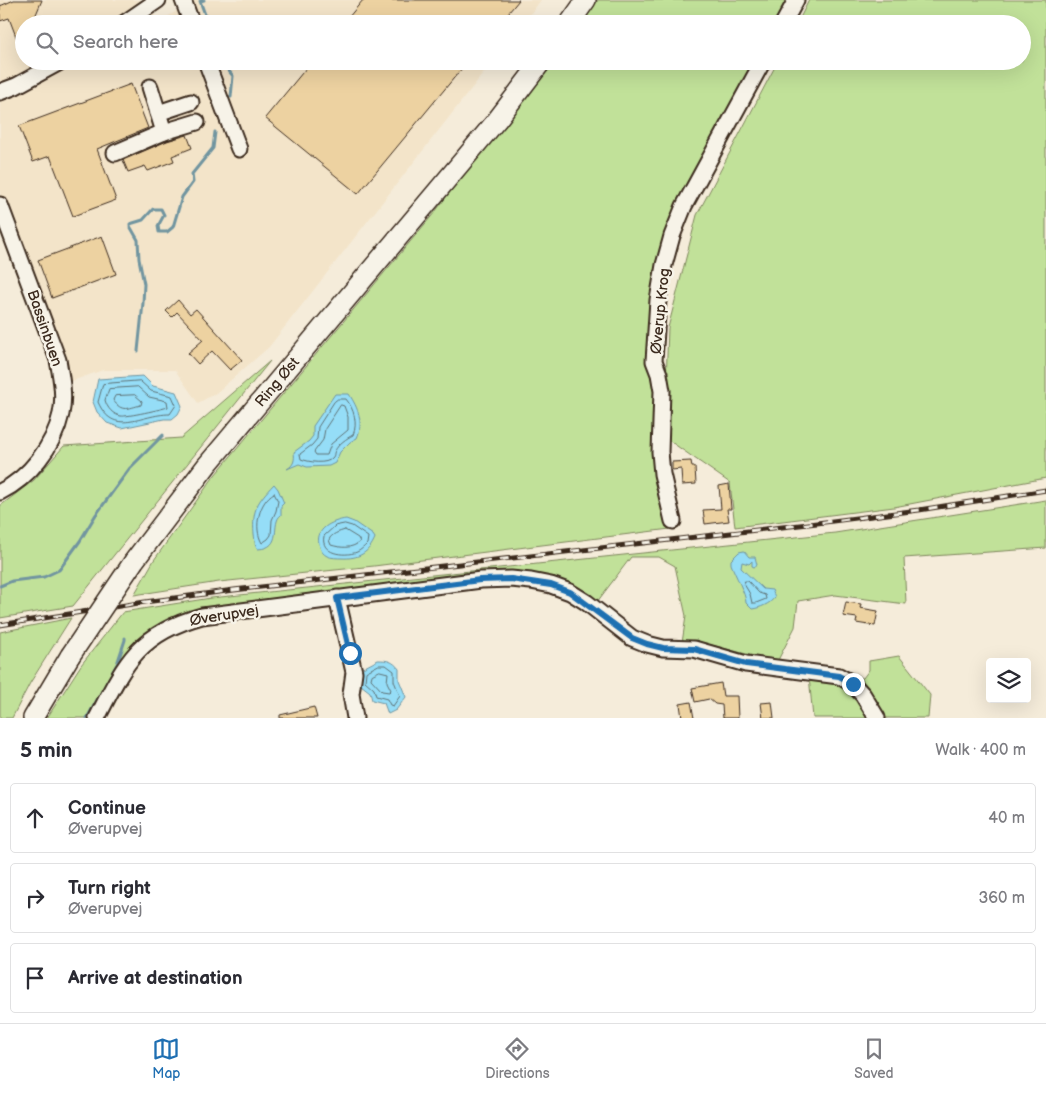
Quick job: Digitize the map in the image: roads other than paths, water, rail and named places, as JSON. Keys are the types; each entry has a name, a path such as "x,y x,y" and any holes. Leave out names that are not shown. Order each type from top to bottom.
{"main road":[{"path":"575,15 586,0"},
{"name":"Ring Øst","path":"33,718 70,656 134,561 207,465 497,120 535,70"}],"street":[{"path":"136,15 158,0"},
{"path":"183,0 189,15"},
{"path":"788,15 796,0"},
{"path":"0,92 16,86 45,70"},
{"path":"209,70 239,149"},
{"name":"Øverup Krog","path":"673,521 662,474 660,452 662,391 654,360 658,300 664,265 672,236 684,206 758,70"},
{"path":"150,87 164,132"},
{"path":"158,113 191,102"},
{"path":"115,153 164,132 197,122"},
{"name":"Bassinbuen","path":"0,205 58,360 63,384 61,414 53,438 38,462 12,486 0,492"},
{"name":"Øverupvej","path":"97,718 115,683 131,658 146,643 164,630 181,622 202,616 337,598 480,580 511,579 551,585 570,592 632,638 647,644 663,648 694,649 746,664 839,676 853,684 863,695 877,718"},
{"path":"337,598 354,672 351,694 355,718"}],"water":[{"path":"143,376 153,386 176,392 182,406 178,414 172,419 122,428 107,423 97,412 93,402 98,379"},
{"path":"335,394 349,394 355,405 360,421 357,438 340,452 335,463 329,466 307,467 299,464 287,469 294,462 294,452 313,436 313,426"},
{"path":"274,484 284,503 281,506 281,515 276,524 274,540 266,548 258,549 255,544 254,534 255,512 263,496"},
{"path":"346,519 373,535 375,538 373,543 370,548 358,556 334,558 327,556 320,548 319,535 321,531 330,524"},
{"path":"744,551 749,557 755,557 757,565 752,566 752,561 749,564 742,562 741,568 763,589 772,590 775,597 758,608 752,609 746,603 731,564 731,560 739,552"},
{"path":"378,660 390,661 399,669 399,680 406,697 396,710 388,714 384,703 372,700 370,692 361,685 361,669"}],"waterway":[{"path":"204,0 200,1 205,15"},
{"path":"228,70 233,76 231,97"},
{"path":"138,351 144,284 139,259 138,240 130,224 143,220 153,209 161,209 164,215 158,226 159,232 167,232 173,227 182,197 193,182 192,174 213,148 215,132"},
{"path":"0,586 12,581 44,577 59,570 130,468 163,435"},
{"path":"87,718 117,664 125,638"}],"railway":[{"path":"0,625 234,590 817,523 919,510 1046,490"}]}
